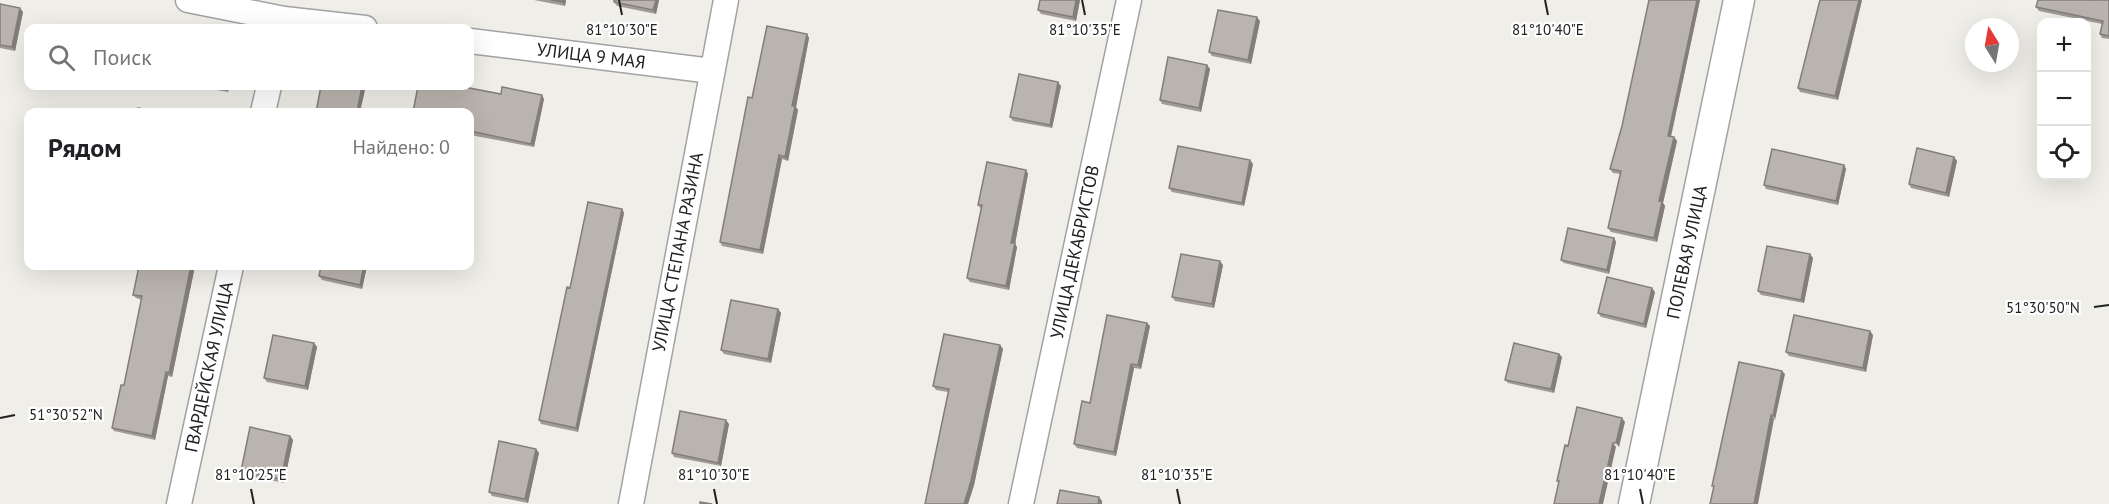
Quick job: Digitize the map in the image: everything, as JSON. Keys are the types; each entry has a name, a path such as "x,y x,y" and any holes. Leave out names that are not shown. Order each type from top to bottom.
{"street":[{"path":"188,0 283,24"},
{"name":"УЛИЦА СТЕПАНА РАЗИНА","path":"631,504 726,0"},
{"name":"УЛИЦА ДЕКАБРИСТОВ","path":"1021,504 1129,0"},
{"name":"ПОЛЕВАЯ УЛИЦА","path":"1634,504 1739,0"},
{"name":"УЛИЦА 9 МАЯ","path":"474,41 712,70"},
{"path":"265,108 268,90"},
{"name":"ГВАРДЕЙСКАЯ УЛИЦА","path":"179,504 230,270"}],"building":[{"path":"614,0 656,0 653,10 614,2"},
{"path":"1040,0 1076,0 1073,17 1038,10"},
{"path":"1649,0 1697,0 1668,136 1674,137 1659,201 1662,202 1654,238 1608,228 1621,171 1610,169 1622,126"},
{"path":"1820,0 1859,0 1835,96 1798,88"},
{"path":"2038,0 2109,0 2109,36 2100,34 2103,21 2036,7"},
{"path":"0,4 20,8 12,47 0,45"},
{"path":"1218,10 1257,17 1248,60 1209,52"},
{"path":"767,26 807,34 792,106 795,106 785,157 779,155 760,250 720,242 748,97 752,98"},
{"path":"1168,57 1207,65 1199,108 1160,100"},
{"path":"1019,74 1058,82 1050,125 1010,117"},
{"path":"502,87 542,95 531,144 474,132 474,108 414,108 417,90 474,89 501,94"},
{"path":"320,90 361,90 358,108 317,108"},
{"path":"1178,146 1250,160 1242,203 1169,188"},
{"path":"1917,148 1954,157 1946,193 1909,184"},
{"path":"1772,149 1844,165 1836,201 1764,185"},
{"path":"987,162 1026,170 1011,243 1015,243 1006,286 967,278 982,205 978,205"},
{"path":"588,202 622,209 576,428 539,420 567,287 570,288"},
{"path":"1568,228 1614,238 1607,270 1561,260"},
{"path":"1767,246 1810,254 1801,300 1758,291"},
{"path":"1181,254 1220,261 1212,304 1172,297"},
{"path":"138,270 190,270 169,373 166,372 152,436 112,428 121,385 124,385 142,296 133,295"},
{"path":"320,270 363,270 360,285 319,276"},
{"path":"1607,277 1652,288 1644,324 1598,313"},
{"path":"731,300 778,309 768,359 721,350"},
{"path":"1107,315 1147,323 1138,365 1131,364 1114,452 1074,444 1082,401 1090,403"},
{"path":"1794,315 1870,331 1863,368 1786,352"},
{"path":"944,334 1000,345 964,504 925,504 949,389 933,386"},
{"path":"273,335 314,343 305,386 264,378"},
{"path":"1514,343 1559,354 1551,389 1505,380"},
{"path":"1739,362 1782,371 1773,416 1771,415 1754,504 1710,504 1714,486 1712,486"},
{"path":"1577,407 1622,418 1616,443 1613,443 1599,504 1554,504 1565,445 1568,446"},
{"path":"680,411 726,420 718,463 672,453"},
{"path":"250,427 290,436 281,479 241,471"},
{"path":"499,441 536,449 525,499 489,492"},
{"path":"1060,490 1099,497 1098,504 1057,504"}]}
